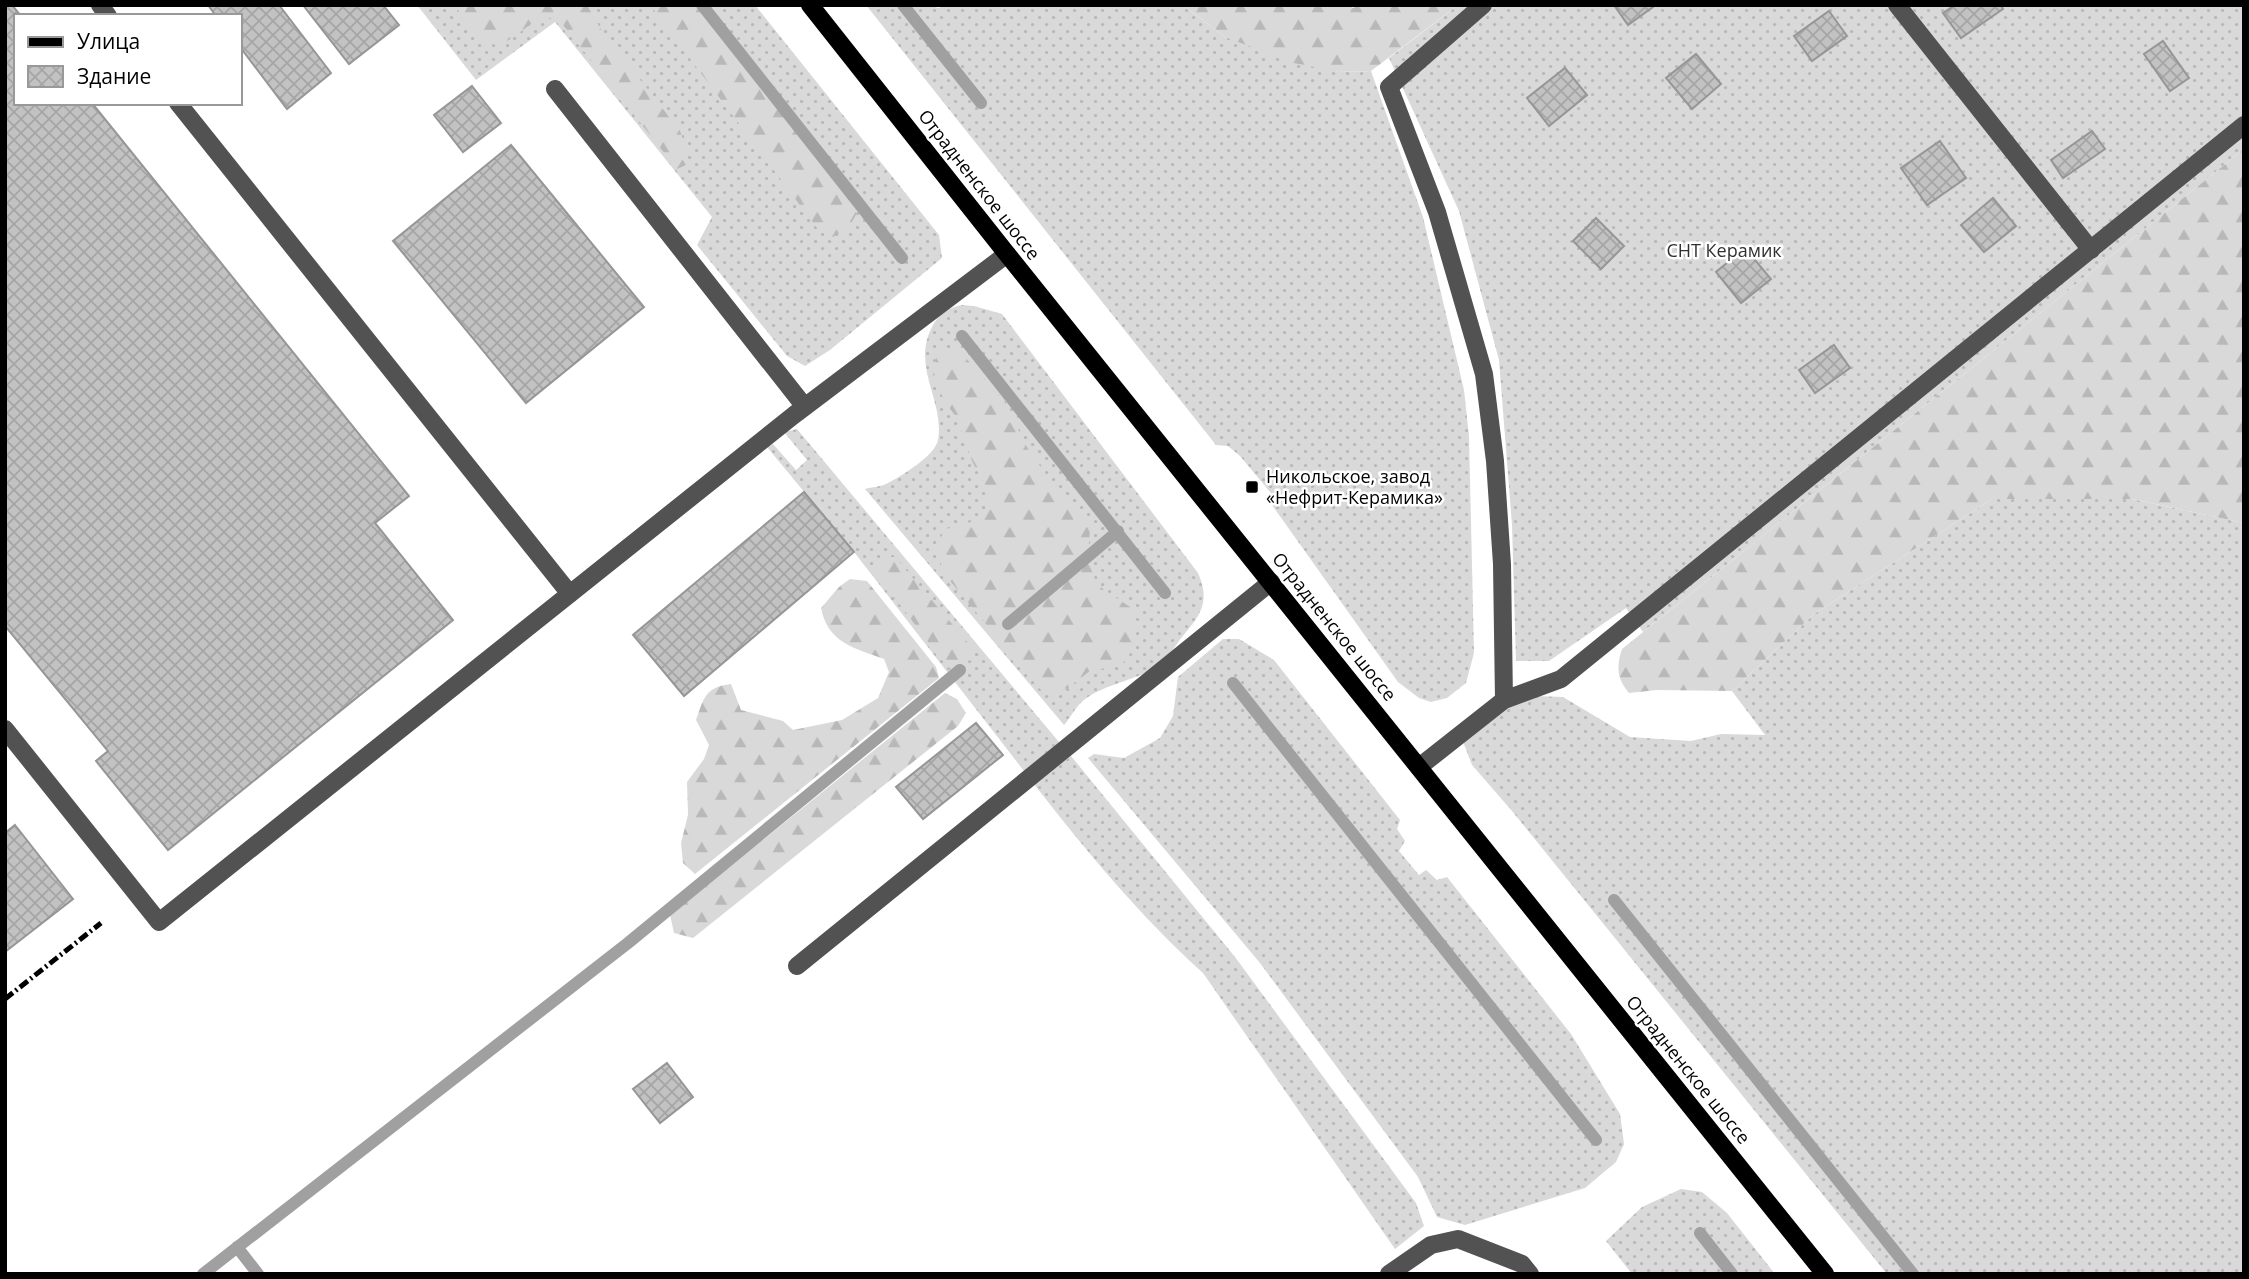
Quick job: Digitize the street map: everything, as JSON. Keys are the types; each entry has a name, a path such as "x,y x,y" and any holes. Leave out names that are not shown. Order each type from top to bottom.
{"main road":[{"name":"Отрадненское шоссе","path":"810,5 1825,1274"}],"street":[{"path":"1483,5 1389,87 1437,212 1484,374 1495,461 1502,564 1504,700"},
{"path":"1897,5 2091,250"},
{"path":"555,89 805,407"},
{"path":"180,105 570,594"},
{"path":"1419,768 1504,700 1561,678 2244,125"},
{"path":"5,729 159,922 805,407 1007,254"},
{"path":"797,966 1271,582"},
{"path":"1389,1274 1431,1245 1458,1239 1522,1264 1530,1274"}],"green space":[{"path":"417,5 755,5 939,235 942,258 830,350 805,366 787,356 697,245 712,217 555,22 476,80"},
{"path":"454,5 587,5 600,28 680,131 687,150 686,165 677,169 556,16 539,18 510,39 494,44 481,37"},
{"path":"650,5 705,5 852,193 858,211 849,227 833,237 817,228"},
{"path":"866,5 928,5 939,8 942,5 1183,5 1225,37 1339,72 1371,71 1423,217 1464,390 1469,436 1474,653 1466,683 1447,698 1431,702 1419,698 1398,682 1272,505 1271,493 1240,456 1228,446 1216,445"},
{"path":"1183,5 1350,5 1353,8 1359,5 1458,5 1371,71 1339,72 1294,63 1225,37"},
{"name":"СНТ Керамик","path":"1458,5 2244,5 2244,149 1643,632 1626,608 1549,661 1516,661 1512,525 1499,360 1459,211 1389,58"},
{"path":"2244,149 2244,523 2132,499 1992,499 1814,614 1732,691 1657,690 1629,693 1619,672 1622,649"},
{"path":"962,305 1002,314 1198,573 1202,584 1204,594 1201,610 1164,661 1149,671 1093,694 1078,705 1064,725 865,489 884,485 900,476 931,453 935,446 939,426 926,369 927,340 938,318 949,309"},
{"path":"945,348 957,351 965,357 1004,401 1028,449 1065,501 1090,528 1088,560 1095,579 1103,589 1130,607 1138,624 1131,652 1124,662 1115,667 1091,670 1068,688 1048,694 1040,689 951,582 939,560 941,537 946,529 985,518 988,508 986,487 972,461 957,418 945,402 934,377 937,352"},
{"path":"797,429 1059,742 1024,771 854,552 767,447 773,444 796,470 807,460 784,432"},
{"path":"1992,499 2132,499 2244,523 2244,1274 1887,1274 1472,765 1462,739 1475,720 1536,696 1563,697 1630,737 1691,741 1721,734 1765,735 1732,691 1814,614"},
{"path":"885,557 895,557 975,651 972,660 959,662 948,668 875,572 878,563"},
{"path":"850,579 867,581 936,667 939,678 695,874 683,863 681,843 688,815 687,782 704,759 709,745 696,720 711,691 731,684 741,710 783,721 793,730 842,720 878,698 889,672 884,659 836,637 824,620 821,608 839,587"},
{"path":"1223,639 1239,639 1274,660 1400,820 1397,829 1405,841 1399,851 1419,875 1426,870 1437,880 1447,877 1571,1034 1620,1114 1624,1144 1616,1162 1585,1188 1465,1225 1437,1217 1418,1177 1260,963 1088,758 1094,754 1124,758 1160,738 1173,716 1178,677"},
{"path":"945,693 957,699 966,713 958,726 693,938 674,933 670,915"},
{"path":"1071,756 1235,957 1416,1203 1424,1226 1395,1249 1203,973 1157,929 1114,882 1034,784"},
{"path":"1681,1189 1702,1192 1727,1213 1775,1274 1632,1274 1606,1241 1642,1207"}],"building":[{"path":"5,5 12,5 19,14 14,14 14,105 94,105 409,496 375,523 453,620 168,850 96,761 108,751 5,626"},
{"path":"208,5 279,5 331,73 287,109 242,50 242,14 215,14"},
{"path":"303,5 383,5 399,25 349,64"},
{"path":"1614,5 1652,5 1653,7 1628,25"},
{"path":"1955,5 2001,5 2003,9 1961,38 1943,13"},
{"path":"1829,11 1847,36 1812,61 1794,36"},
{"path":"2163,41 2189,78 2170,91 2144,54"},
{"path":"1696,54 1721,84 1692,109 1666,78"},
{"path":"1565,68 1587,95 1549,126 1527,98"},
{"path":"472,86 501,123 463,152 434,115"},
{"path":"2092,131 2105,149 2063,178 2051,160"},
{"path":"1940,141 1966,178 1927,205 1901,168"},
{"path":"511,145 644,307 526,403 393,241"},
{"path":"1993,198 2016,226 1984,252 1961,225"},
{"path":"1596,218 1624,246 1601,269 1573,241"},
{"path":"1745,248 1771,279 1741,303 1716,272"},
{"path":"1834,345 1850,368 1815,393 1799,370"},
{"path":"804,492 854,552 684,696 633,635"},
{"path":"976,723 1003,755 923,819 896,787"},
{"path":"15,825 73,899 5,952 5,833"},
{"path":"667,1063 693,1097 660,1123 633,1089"}],"waterway":[{"path":"702,5 902,258"},
{"path":"903,5 981,103"},
{"path":"962,336 1165,593"},
{"path":"1008,624 1118,531"},
{"path":"203,1274 628,943 960,670"},
{"path":"1233,683 1596,1140"},
{"path":"1614,900 1913,1274"},
{"path":"1700,1233 1732,1274"},
{"path":"237,1247 258,1274"}],"railway":[{"path":"5,999 101,923"}],"place":[{"name":"Никольское, завод «Нефрит-Керамика»","path":"1252,487"}]}
